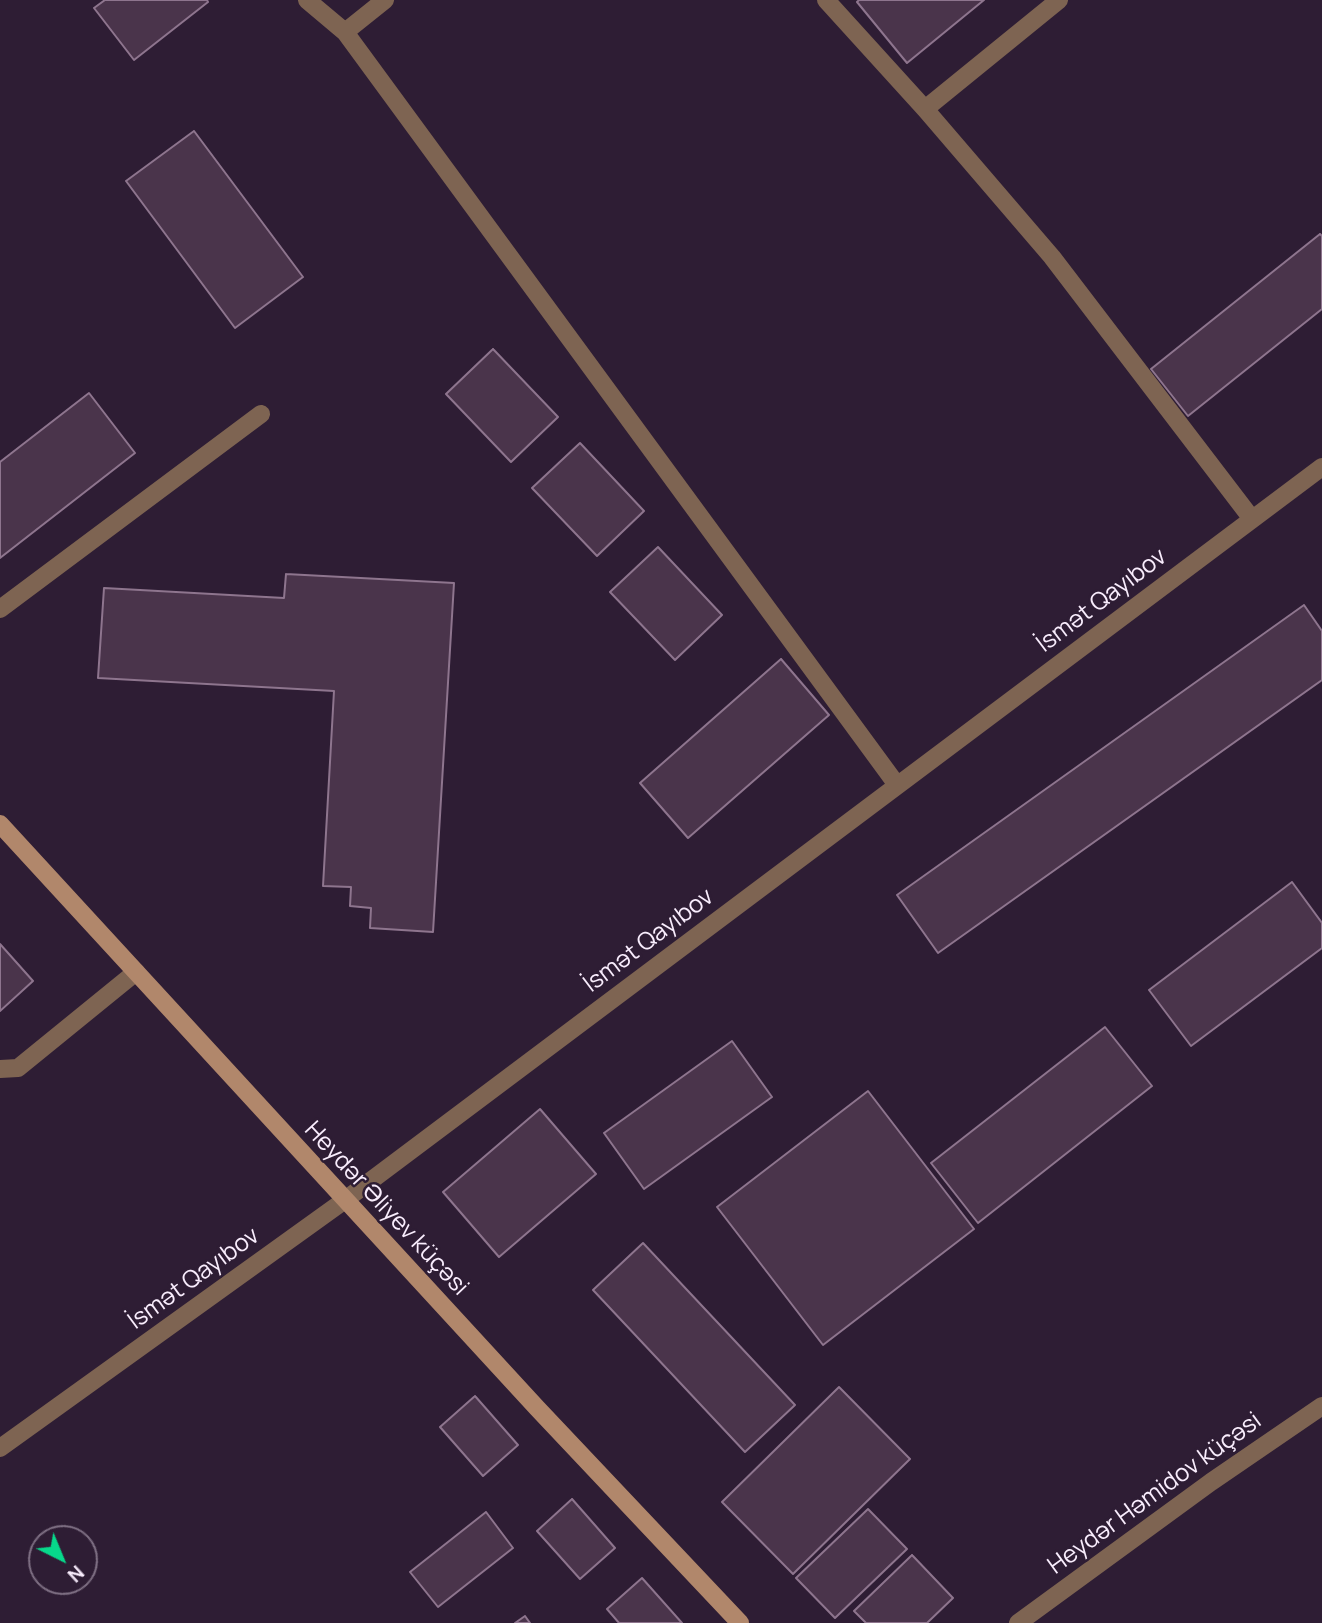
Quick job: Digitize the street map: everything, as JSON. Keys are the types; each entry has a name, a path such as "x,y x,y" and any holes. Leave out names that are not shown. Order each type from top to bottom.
{"main road":[{"name":"Heydər Əliyev küçəsi","path":"0,824 537,1408 740,1623"}],"street":[{"path":"307,0 345,33 897,786"},
{"path":"345,33 385,0"},
{"path":"826,0 925,109 1052,257 1252,519"},
{"path":"925,109 1059,0"},
{"path":"0,609 261,414"},
{"name":"İsmət Qayıbov","path":"0,1448 345,1200 1322,467"},
{"path":"0,1069 18,1068 136,972"},
{"name":"Heydər Həmidov küçəsi","path":"1018,1623 1322,1406"}],"building":[{"path":"105,0 208,2 134,60 94,8"},
{"path":"984,0 907,63 857,2"},
{"path":"194,131 303,277 235,328 126,181"},
{"path":"1320,234 1322,309 1188,416 1151,369"},
{"path":"493,349 558,417 511,462 446,394"},
{"path":"89,393 135,453 0,558 0,462"},
{"path":"580,443 644,511 597,556 532,488"},
{"path":"658,547 722,615 675,660 610,592"},
{"path":"286,574 454,583 433,932 370,928 371,908 350,906 351,887 323,886 334,691 98,678 104,588 284,598"},
{"path":"1304,605 1322,631 1322,680 938,953 897,895"},
{"path":"781,659 829,715 688,838 640,783"},
{"path":"1292,882 1322,923 1322,948 1191,1046 1149,990"},
{"path":"0,944 33,981 0,1011"},
{"path":"1105,1027 1152,1086 978,1223 931,1163"},
{"path":"732,1041 772,1097 644,1189 604,1133"},
{"path":"868,1091 974,1229 823,1345 717,1207"},
{"path":"540,1109 596,1174 499,1257 443,1192"},
{"path":"643,1243 795,1405 745,1452 593,1290"},
{"path":"839,1387 910,1459 793,1574 722,1502"},
{"path":"475,1396 518,1445 483,1476 440,1427"},
{"path":"572,1499 615,1548 580,1579 537,1531"},
{"path":"868,1509 907,1549 835,1618 796,1578"},
{"path":"486,1512 513,1548 438,1607 410,1572"},
{"path":"912,1555 953,1598 927,1623 866,1623 854,1611"},
{"path":"642,1578 682,1623 619,1623 607,1609"},
{"path":"525,1616 530,1623 515,1623"}]}
